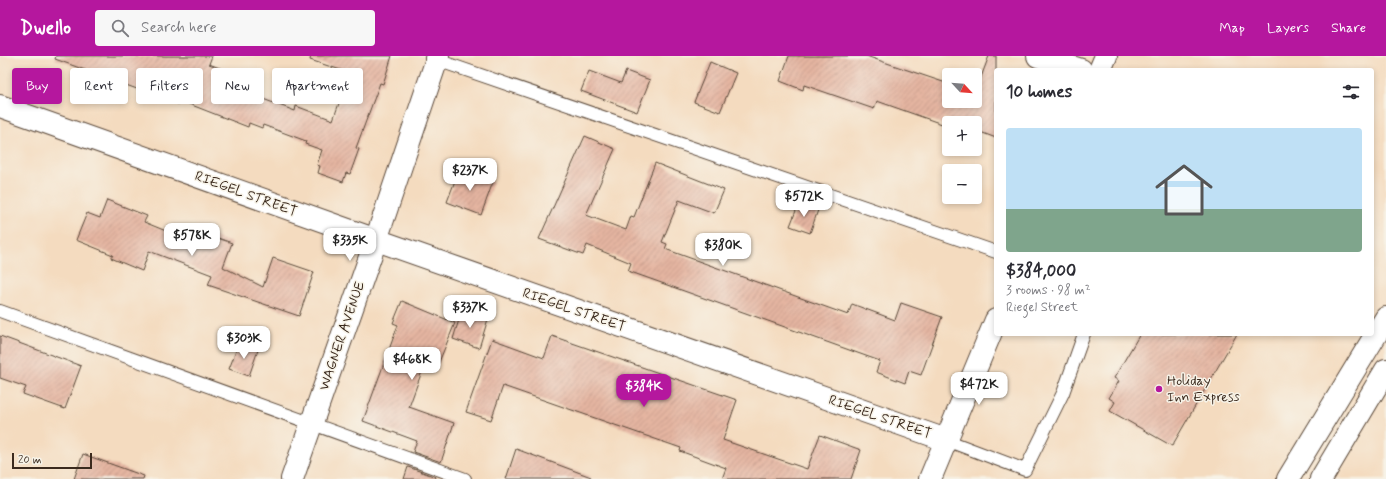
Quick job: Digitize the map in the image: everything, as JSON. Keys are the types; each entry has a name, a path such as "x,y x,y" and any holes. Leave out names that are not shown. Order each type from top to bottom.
{"main road":[{"path":"1038,56 1075,68"},
{"path":"1101,68 1106,56"},
{"name":"WAGNER AVENUE","path":"292,479 376,240 433,57"},
{"name":"RIEGEL STREET","path":"0,106 946,440"},
{"path":"1288,479 1386,318"},
{"path":"930,479 994,325"},
{"path":"1321,479 1386,370"}],"lane":[{"path":"433,57 994,251"},
{"path":"0,311 312,422 465,479"},
{"path":"946,440 1025,470 1063,393 1083,336"}],"building":[{"path":"56,56 212,56 209,64 220,68 211,68 211,104 264,104 264,99 272,102 272,104 276,104 295,111 296,106 333,120 339,104 363,104 363,68 335,68 310,60 311,56 392,56 383,84 380,83 356,148 359,149 350,174 346,173 343,182 318,173 320,166 317,165 322,150 305,144 306,141 263,125 262,128 249,123 248,127 189,104 203,104 203,68 136,68 136,89 128,86 128,68 80,68 55,59"},
{"path":"789,56 866,56 942,82 942,108 982,108 982,74 989,56 996,56 996,68 994,68 994,137 982,133 982,116 942,116 942,124 877,101 874,109 804,85 803,90 780,81"},
{"path":"710,62 736,73 720,112 694,102"},
{"path":"589,71 621,83 626,71 650,80 637,112 581,91"},
{"path":"585,136 615,149 586,215 626,230 631,216 634,217 655,163 724,190 714,213 679,200 662,242 667,244 665,249 848,315 852,304 895,320 901,303 942,317 921,375 909,371 905,383 876,372 880,361 628,271 631,263 587,245 583,255 539,239"},
{"path":"459,170 493,182 481,215 447,202"},
{"path":"107,200 147,216 144,222 188,240 192,229 232,243 223,267 263,287 273,258 314,272 299,316 208,285 212,275 149,251 142,271 111,258 113,255 76,240 87,213 100,218"},
{"path":"799,203 818,210 810,233 790,226"},
{"path":"402,301 455,323 437,367 425,363 409,407 454,423 441,462 413,452 417,441 363,421 398,325 393,323"},
{"path":"462,310 488,319 479,348 453,339"},
{"path":"0,336 81,366 65,409 23,394 26,387 0,378"},
{"path":"552,336 737,400 723,440 807,469 820,435 861,450 851,479 722,479 726,468 680,451 681,448 503,386 491,420 466,412 492,339 544,358"},
{"name":"Holiday Inn Express","path":"1139,336 1236,336 1172,446 1110,411 1115,402 1109,398 1119,381 1114,378"},
{"path":"239,343 258,350 249,376 229,369"},
{"path":"516,449 591,477 590,479 506,479"},
{"path":"83,454 144,476 143,479 74,479"},
{"path":"408,467 436,477 435,479 404,479"}],"place":[{"name":"Holiday Inn Express","path":"1159,389"}]}
